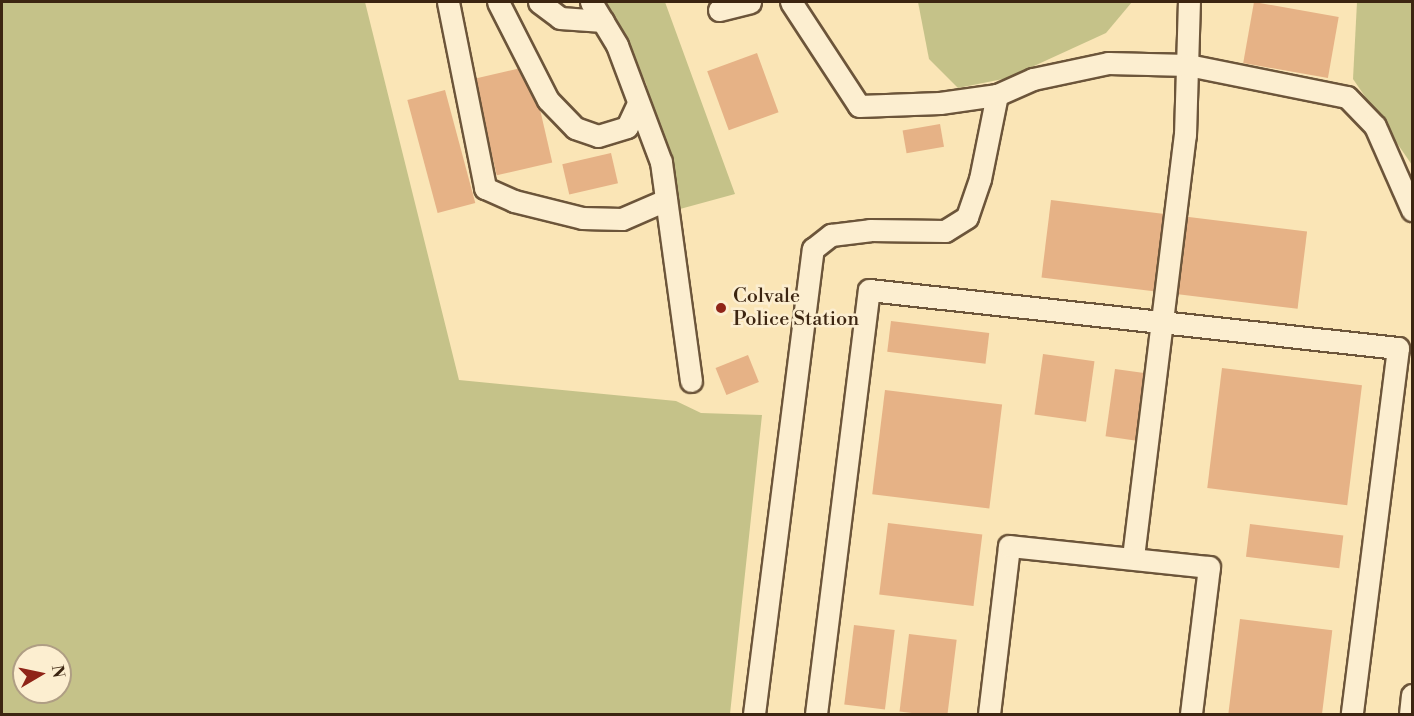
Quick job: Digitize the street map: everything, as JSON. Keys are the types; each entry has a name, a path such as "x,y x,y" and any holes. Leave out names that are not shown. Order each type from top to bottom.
{"street":[{"path":"448,2 485,188 514,201 582,218 622,219 666,200"},
{"path":"498,2 548,100 575,128 598,136 627,127 638,103"},
{"path":"539,2 560,18 603,21"},
{"path":"591,2 617,45 661,162 691,381"},
{"path":"719,10 750,2"},
{"path":"791,2 859,106 940,104 997,94 1033,79 1108,63 1188,65 1347,97 1375,126 1413,210"},
{"path":"1133,557 1185,135 1190,2"},
{"path":"754,714 813,249 831,235 870,230 945,231 967,217 980,179 997,94"},
{"path":"816,714 869,290 1398,348 1352,714"},
{"path":"989,714 1009,546 1133,557 1209,567 1191,714"},
{"path":"1410,714 1413,695"}],"shaded area":[{"path":"2,2 365,2 459,380 676,401 701,413 762,415 730,714 2,714"},
{"path":"604,2 665,2 735,194 680,209 646,83"},
{"path":"918,2 1132,2 1106,33 1008,78 958,88 929,59"},
{"path":"1357,2 1412,2 1412,165 1353,79"}],"building":[{"path":"1254,2 1339,17 1328,78 1243,63"},
{"path":"757,53 779,112 729,130 707,71"},
{"path":"530,66 552,162 497,175 474,79"},
{"path":"445,90 475,203 438,213 407,100"},
{"path":"940,124 944,147 907,153 903,131"},
{"path":"611,153 618,183 569,194 562,164"},
{"path":"1051,200 1307,231 1298,309 1041,277"},
{"path":"891,321 989,333 985,364 887,352"},
{"path":"1043,354 1094,361 1086,422 1035,414"},
{"path":"748,355 759,382 726,395 716,368"},
{"path":"1222,368 1362,385 1347,505 1207,488"},
{"path":"1115,369 1150,374 1140,441 1106,436"},
{"path":"885,390 1002,404 989,509 872,494"},
{"path":"888,523 982,535 974,606 879,594"},
{"path":"1250,524 1343,535 1339,568 1246,557"},
{"path":"1240,619 1332,630 1322,714 1228,714"},
{"path":"854,625 895,630 885,709 844,704"},
{"path":"909,634 957,640 948,714 899,711"}],"place":[{"name":"Colvale Police Station","path":"721,308"}]}
